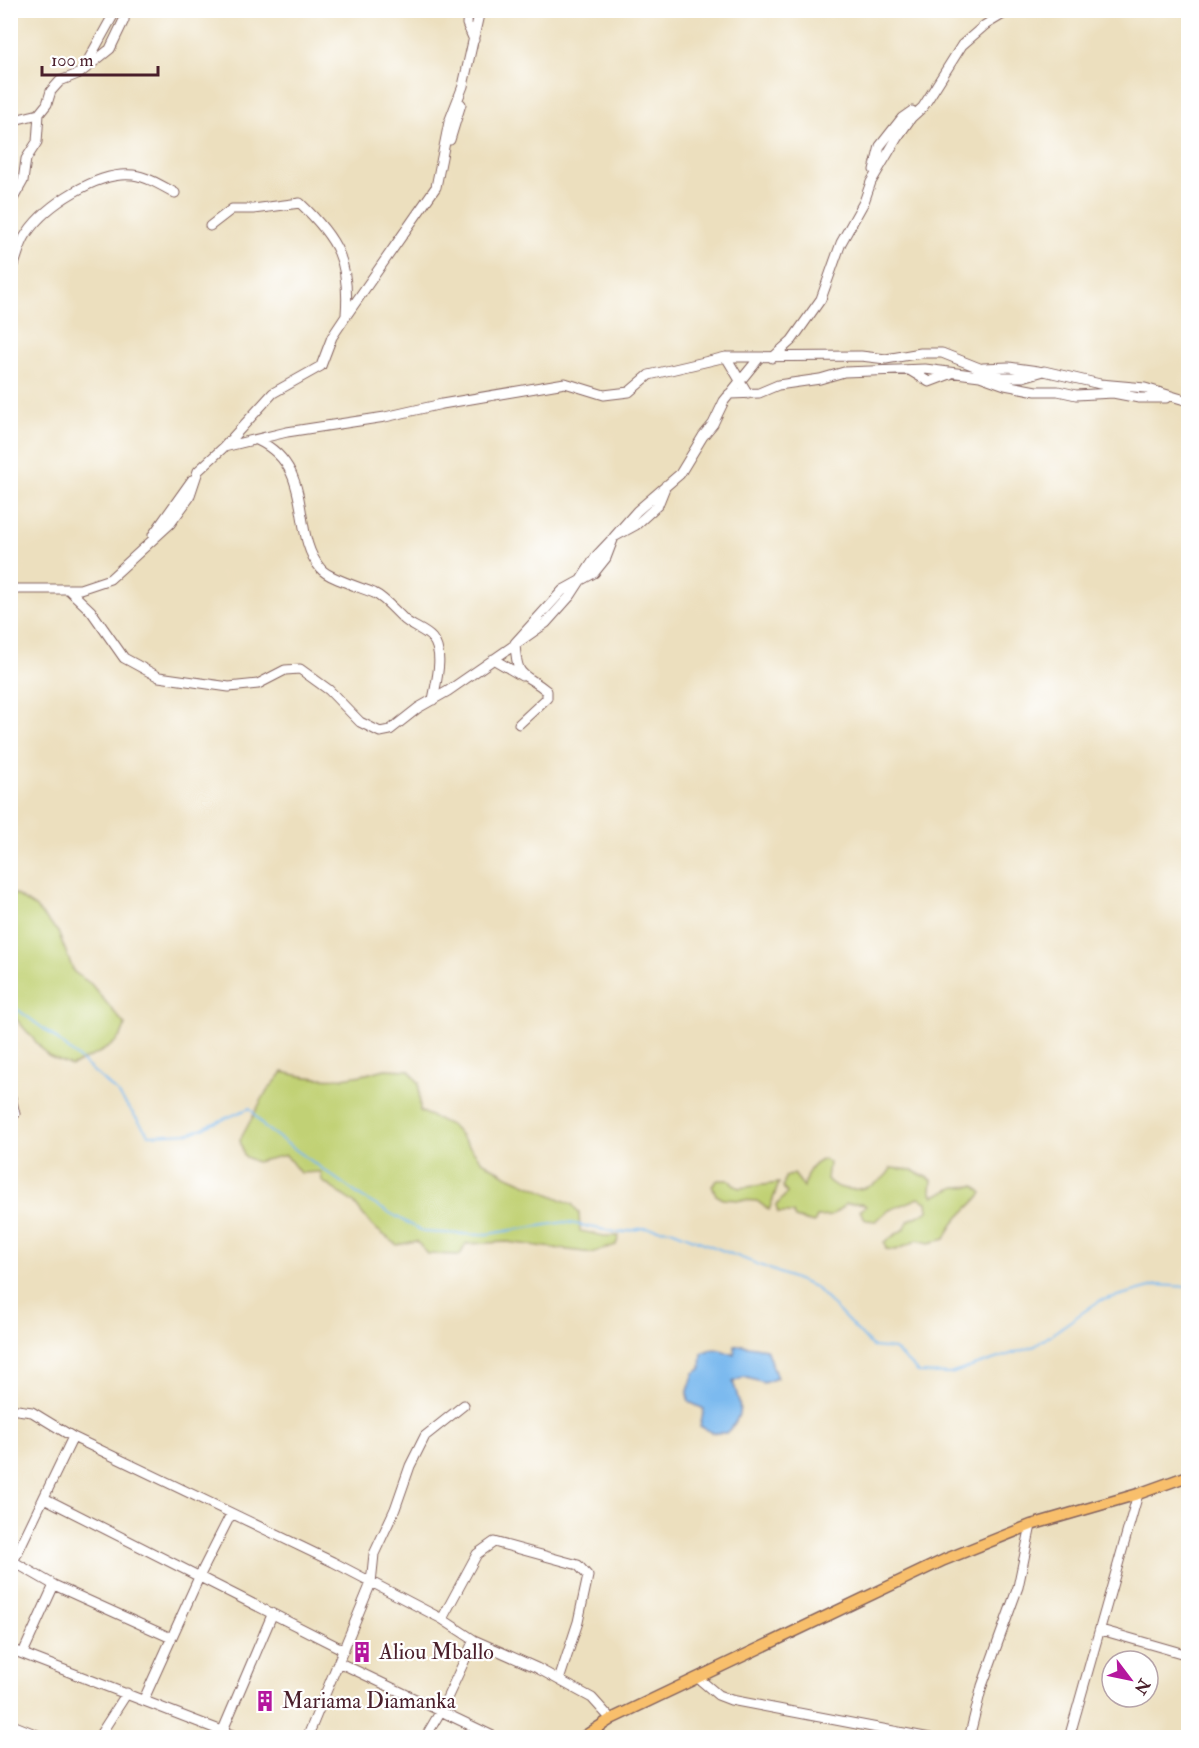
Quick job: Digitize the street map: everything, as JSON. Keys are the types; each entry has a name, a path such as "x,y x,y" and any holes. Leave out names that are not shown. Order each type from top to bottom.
{"main road":[{"path":"582,1737 611,1719 933,1565 1031,1525 1138,1494 1188,1476"}],"street":[{"path":"80,73 116,10"},
{"path":"10,204 23,181 26,159 37,142 39,114 47,104 51,90 60,81 80,73 110,49 124,20 125,10"},
{"path":"468,10 467,24 474,40"},
{"path":"10,590 80,590 110,579 170,524 189,498 198,471 225,447 273,393 321,366 332,337 436,187 445,153 449,122 463,86 480,10"},
{"path":"772,358 792,340 821,299 841,243 864,202 880,146 902,118 919,104 944,72 994,20 1010,10"},
{"path":"10,121 39,114"},
{"path":"10,276 26,235 41,215 79,188 122,174 149,180 176,193"},
{"path":"210,226 232,208 263,208 300,202 321,222 345,266 348,285 346,316"},
{"path":"225,447 565,383 604,395 629,392 649,375 726,357 861,356 885,359 921,353 942,353 1002,377 1023,377 1044,371 1100,384 1145,388 1171,398"},
{"path":"726,357 748,393"},
{"path":"68,590 97,618 124,658 159,677 229,687 258,684 285,670 300,669 329,690 360,722 380,732 390,730 515,643 558,594 594,573 606,558 614,537 637,511 680,474 713,424 729,394 759,358"},
{"path":"729,394 759,393 778,385 820,380 844,372 909,370 928,382 951,374 980,376 1005,385 1036,391 1058,391 1076,395 1113,393 1139,398 1171,398 1188,401"},
{"path":"257,440 274,448 295,481 301,499 306,535 321,571 354,587 376,594 410,624 431,637 438,649 433,700"},
{"path":"515,643 516,665 524,678"},
{"path":"492,659 547,691 547,698 519,724"},
{"path":"10,1093 15,1114 10,1117"},
{"path":"10,1404 11,1410 32,1412 73,1437 371,1583 442,1619 474,1640 559,1680 592,1698 611,1719"},
{"path":"307,1737 371,1583 378,1541 395,1509 410,1466 425,1436 464,1405"},
{"path":"73,1437 12,1565 171,1638"},
{"path":"1069,1737 1138,1494"},
{"path":"44,1498 200,1575 272,1615 344,1650"},
{"path":"144,1699 200,1575 231,1514"},
{"path":"969,1737 982,1686 1018,1587 1031,1525"},
{"path":"442,1619 477,1554 494,1542 578,1565 588,1575 586,1593 559,1680"},
{"path":"22,1653 54,1585"},
{"path":"223,1730 272,1615"},
{"path":"1101,1630 1188,1655"},
{"path":"425,1737 442,1709 474,1640"},
{"path":"10,1649 240,1737"},
{"path":"338,1662 442,1709 497,1737"},
{"path":"698,1678 718,1695 731,1700 930,1737"},
{"path":"98,1737 128,1693"},
{"path":"10,1724 45,1737"}],"green space":[{"path":"11,894 15,894 35,907 58,932 74,972 91,984 125,1025 123,1033 112,1045 71,1066 48,1056 11,1013"},
{"path":"385,1069 409,1070 419,1083 420,1111 452,1126 482,1161 506,1175 572,1204 579,1213 580,1231 604,1236 619,1236 616,1245 592,1253 507,1242 466,1244 460,1255 428,1254 416,1241 397,1245 372,1226 354,1203 322,1181 321,1172 300,1173 286,1155 256,1162 244,1156 240,1140 265,1094 283,1072 309,1077 334,1078 359,1076"},
{"path":"824,1159 829,1163 827,1179 842,1188 871,1186 886,1175 891,1168 912,1170 932,1180 931,1191 934,1196 956,1187 975,1186 982,1193 956,1220 945,1239 929,1243 918,1240 896,1250 886,1249 884,1242 904,1229 909,1220 928,1211 927,1202 919,1198 887,1211 876,1221 866,1220 860,1211 866,1206 862,1203 846,1204 831,1216 817,1217 814,1223 795,1218 793,1213 778,1213 776,1206 787,1193 783,1187 785,1177 794,1174 804,1187 810,1170"},
{"path":"718,1180 728,1180 739,1188 779,1183 769,1210 757,1201 723,1199 716,1195 712,1185"}],"water":[{"path":"735,1346 766,1349 777,1378 764,1383 744,1377 733,1382 738,1397 739,1415 726,1433 713,1433 700,1426 704,1409 689,1402 687,1394 694,1373 701,1369 702,1353 714,1349 734,1355"}],"waterway":[{"path":"10,1004 52,1035 117,1092 149,1135 191,1133 250,1108 264,1127 363,1198 424,1232 481,1235 565,1222 620,1233 643,1228 671,1230 815,1287 873,1347 894,1349 919,1373 950,1374 1035,1346 1099,1301 1158,1285 1188,1287"}],"place":[{"name":"Aliou Mballo","path":"362,1652"},
{"name":"Mariama Diamanka","path":"265,1701"}]}
